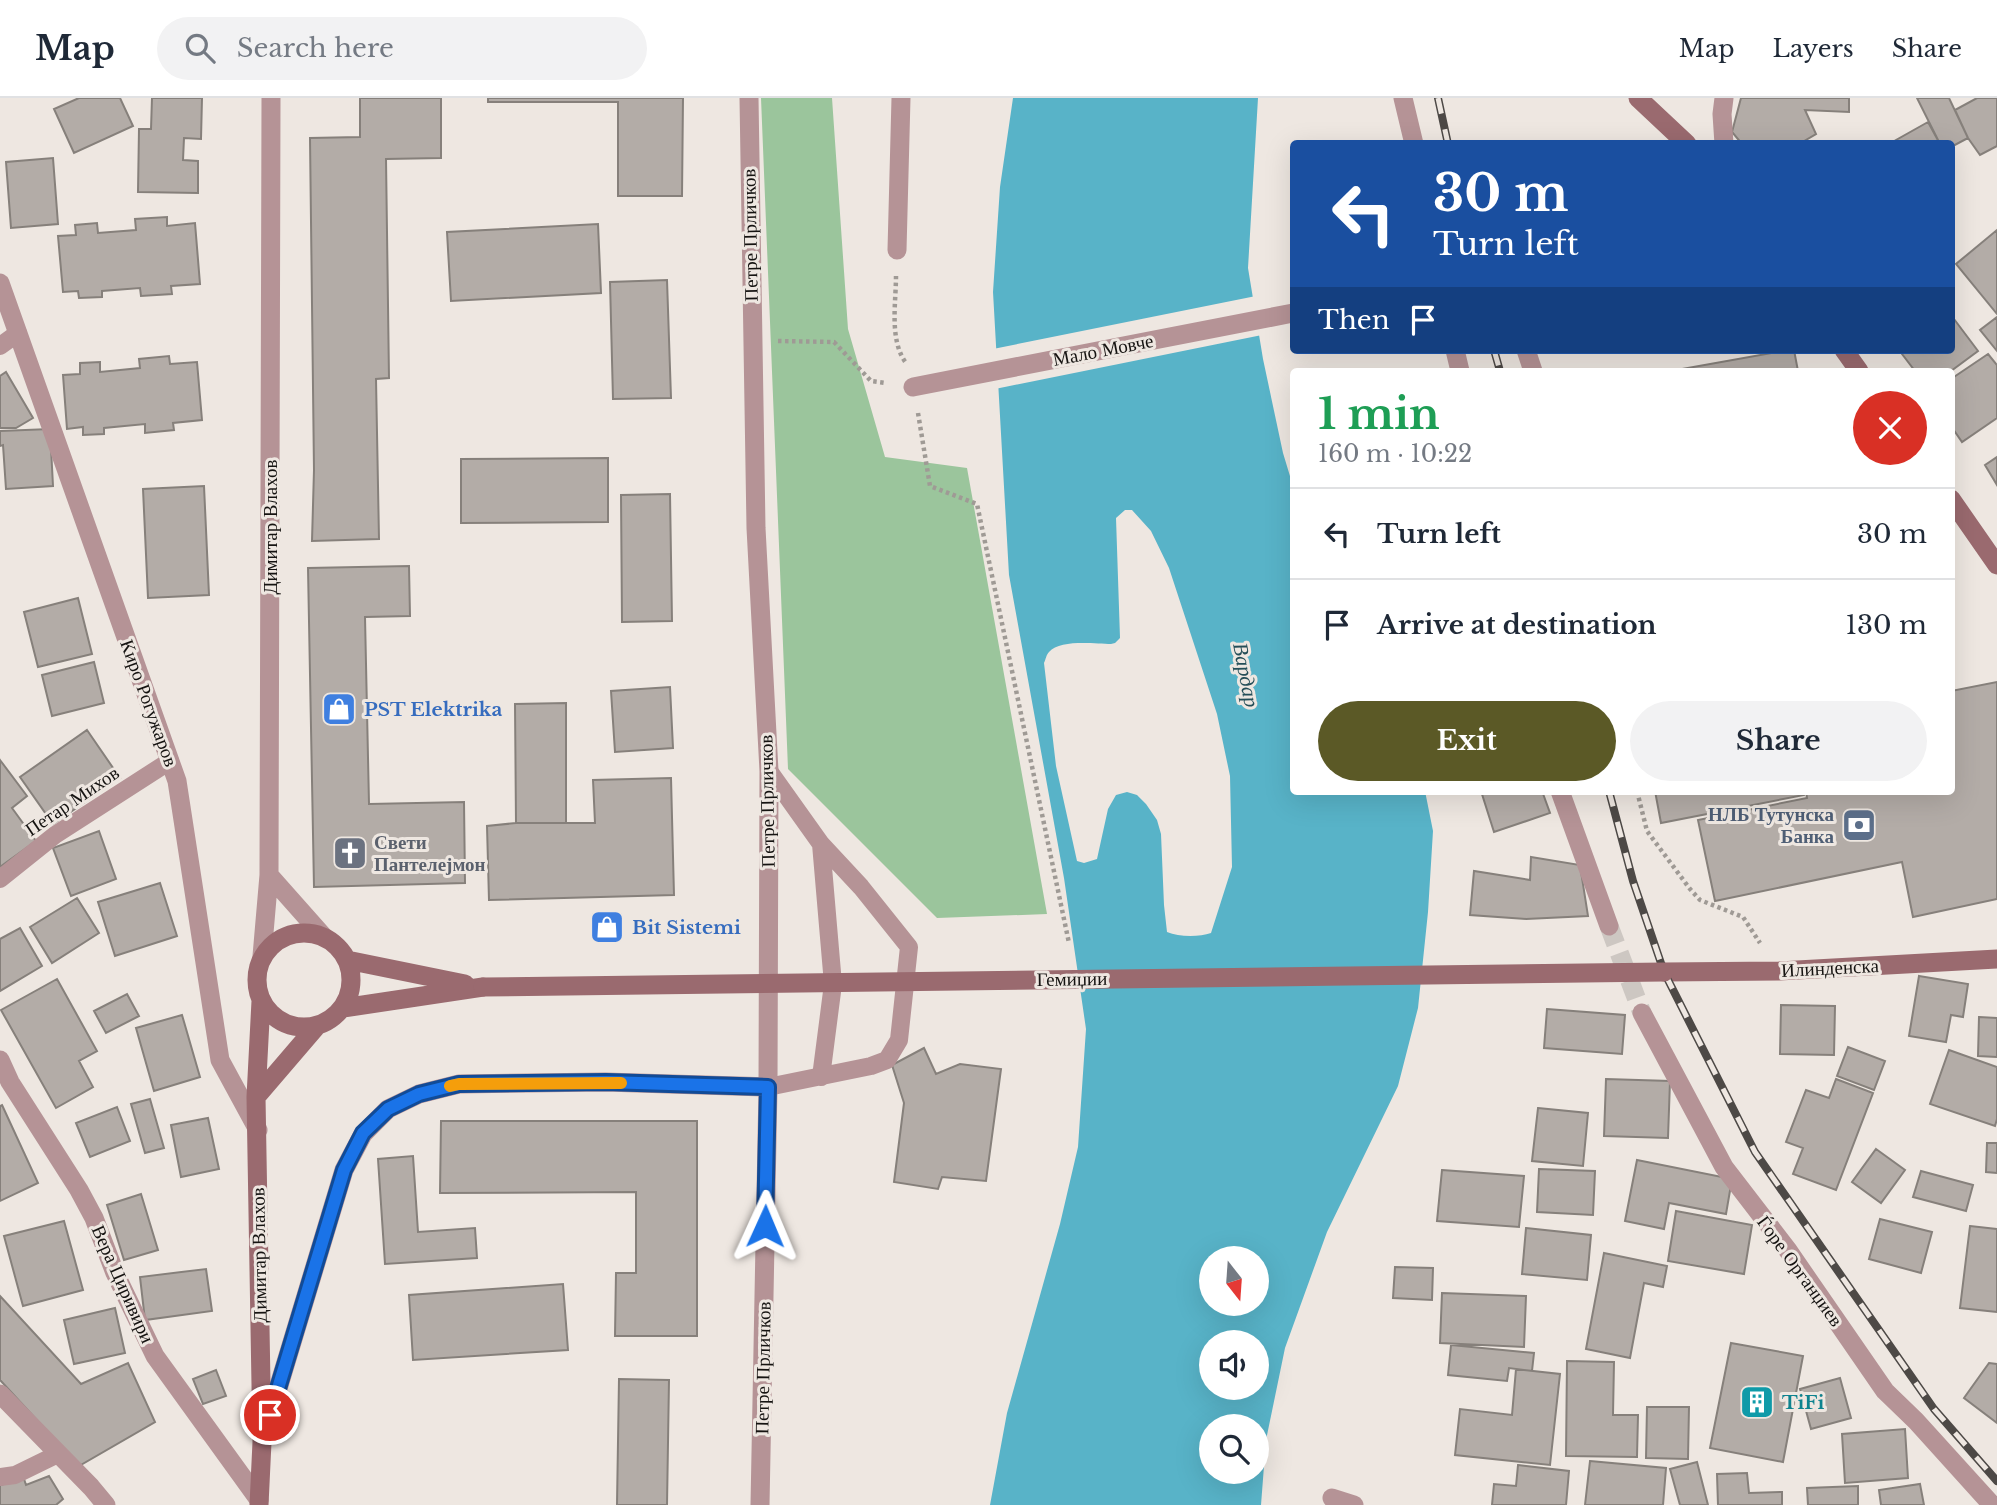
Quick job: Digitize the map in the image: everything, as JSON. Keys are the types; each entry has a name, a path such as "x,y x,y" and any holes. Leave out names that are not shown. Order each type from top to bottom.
{"main road":[{"path":"1638,98 1683,140"},
{"path":"1955,505 1997,565"},
{"path":"307,933 324,937 338,946 347,960 352,976 350,993 343,1008 331,1020 316,1027 300,1028 284,1024 270,1015 256,986 262,956 274,943 290,935 307,933"},
{"name":"Илинденска","path":"1664,972 1779,971 1997,959"},
{"path":"347,960 481,987"},
{"name":"Гемиџии","path":"481,987 1664,972"},
{"path":"343,1008 481,987"},
{"name":"Димитар Влахов","path":"259,1503 262,1442 256,1097 261,1001"},
{"path":"256,1097 316,1027"}],"street":[{"name":"Димитар Влахов","path":"262,956 269,875 271,98"},
{"name":"Петре Прличков","path":"749,98 756,528 769,771 768,1087 760,1505"},
{"path":"897,250 901,98"},
{"path":"1403,98 1413,140"},
{"path":"1724,98 1724,140"},
{"name":"Киро Рогужаров","path":"0,283 177,781 220,1060 258,1130"},
{"name":"Мало Мовче","path":"913,387 1290,314"},
{"path":"1561,795 1609,926"},
{"path":"269,875 324,937"},
{"name":"Ѓоре Органџиев","path":"1642,1013 1724,1167 1787,1250 1885,1391 1993,1505"},
{"name":"Вера Циривири","path":"0,1060 10,1082 79,1190 155,1356 259,1503"},
{"path":"262,1442 344,1170 363,1133 388,1109 419,1094 459,1084 606,1082 768,1087"},
{"path":"0,1394 106,1505"},
{"path":"1332,1498 1354,1505"}],"lane":[{"path":"0,346 18,333"},
{"name":"Петар Михов","path":"0,879 55,835 170,761"},
{"path":"768,1087 871,1066 887,1060 899,1040 909,947 861,887 821,844 769,771"},
{"path":"821,844 833,984 821,1077"},
{"path":"0,1477 15,1475 58,1454"}],"path":[{"path":"897,250 895,330 899,355 909,367 930,486 977,504 1069,943"},
{"path":"751,341 834,342 871,380 913,387"},
{"path":"1638,795 1647,831 1690,889 1700,900 1743,917 1779,971"}],"green space":[{"path":"761,98 832,98 848,329 885,457 967,468 1047,914 937,918 788,769"}],"water":[{"name":"Вардар","path":"1013,98 1258,98 1248,268 1263,359 1290,476 1290,795 1426,795 1433,831 1418,1008 1398,1086 1327,1232 1285,1348 1269,1425 1269,1414 1199,1414 1199,1484 1263,1484 1261,1505 990,1505 1007,1413 1060,1224 1078,1147 1086,1029 1064,878 1009,575 993,292 1000,187","holes":["1125,510 1132,510 1151,531 1169,568 1217,714 1230,776 1232,867 1211,933 1195,936 1167,932 1161,834 1157,820 1146,804 1137,795 1127,792 1116,795 1108,809 1097,859 1084,863 1077,861 1056,766 1044,663 1049,652 1061,645 1111,644 1120,638 1116,518"]}],"pier":[{"path":"1256,296 1262,335 995,389 993,349"}],"building":[{"path":"79,98 120,98 133,126 74,153 54,109"},
{"path":"152,98 202,98 201,139 184,138 183,160 198,161 198,193 138,192 139,129 151,129"},
{"path":"360,98 441,98 441,158 386,159 389,378 376,379 379,539 312,541 314,470 310,138 360,137"},
{"path":"488,98 683,98 682,196 618,196 618,102 488,102"},
{"path":"1741,98 1849,98 1849,112 1805,110 1816,134 1806,140 1739,140 1732,132"},
{"path":"1917,98 1949,98 1968,138 1955,145 1955,140 1938,140"},
{"path":"1977,98 1997,98 1997,146 1980,155 1968,138 1955,110"},
{"path":"1928,122 1938,140 1896,140"},
{"path":"53,158 58,224 11,228 6,162"},
{"path":"167,217 167,226 195,223 200,284 171,286 172,294 141,296 140,288 102,291 102,297 79,298 78,291 63,292 58,236 76,235 75,225 97,223 98,233 136,230 135,219"},
{"path":"598,224 601,293 451,301 447,232"},
{"path":"1997,230 1997,314 1956,264"},
{"path":"667,280 671,398 613,399 610,282"},
{"path":"1997,317 1997,351 1980,330"},
{"path":"1955,320 1978,351 1955,368 1913,368 1902,354 1955,354"},
{"path":"1766,354 1795,354 1797,368 1688,368"},
{"path":"1988,354 1997,365 1997,418 1962,442 1955,432 1955,376"},
{"path":"169,356 170,364 197,362 202,420 173,423 174,430 145,433 145,424 104,428 104,434 83,435 83,427 67,429 63,375 80,374 80,363 100,362 100,372 140,368 139,359"},
{"path":"6,372 33,418 16,428 0,428 0,376"},
{"path":"50,429 53,486 6,489 0,431"},
{"path":"1997,457 1997,485 1985,465"},
{"path":"608,458 608,522 461,523 461,459"},
{"path":"204,486 209,595 148,598 143,489"},
{"path":"670,494 672,621 622,622 621,495"},
{"name":"PST Elektrika","path":"409,566 410,616 365,617 369,804 464,802 465,883 314,887 308,568"},
{"path":"78,598 92,654 38,667 24,612"},
{"path":"94,662 104,703 52,716 42,675"},
{"path":"1997,682 1997,899 1913,917 1902,862 1715,901 1698,820 1807,798 1807,795 1955,795 1955,690"},
{"path":"670,687 673,748 615,752 611,691"},
{"path":"566,703 566,823 516,823 515,704"},
{"path":"87,730 120,778 53,824 20,777"},
{"path":"0,760 27,796 12,808 36,841 0,867"},
{"path":"671,778 674,895 489,900 487,826 516,823 595,823 593,780"},
{"path":"1482,795 1543,795 1550,813 1494,832"},
{"path":"1656,795 1804,795 1661,823"},
{"path":"99,831 116,879 71,896 53,848"},
{"path":"1531,857 1580,865 1588,916 1526,919 1470,915 1474,871 1530,880"},
{"path":"160,883 177,936 115,956 98,902"},
{"path":"77,898 99,933 52,963 30,927"},
{"path":"20,928 42,966 0,991 0,939"},
{"path":"1919,976 1968,984 1963,1017 1951,1015 1946,1042 1909,1036"},
{"path":"57,979 97,1051 79,1061 93,1087 56,1108 1,1010"},
{"path":"127,994 139,1016 106,1033 94,1011"},
{"path":"1781,1005 1835,1006 1834,1055 1780,1054"},
{"path":"1547,1009 1625,1015 1622,1054 1544,1048"},
{"path":"182,1015 200,1077 154,1091 136,1028"},
{"path":"1979,1017 1997,1018 1997,1057 1978,1056"},
{"path":"1848,1047 1885,1061 1874,1090 1837,1076"},
{"path":"924,1048 936,1074 960,1064 1001,1069 986,1181 942,1177 938,1189 894,1182 904,1103 892,1065"},
{"path":"1949,1050 1997,1067 1995,1126 1930,1104"},
{"path":"1606,1079 1670,1081 1668,1138 1604,1136"},
{"path":"1836,1079 1873,1093 1836,1190 1793,1174 1803,1148 1786,1142 1806,1090 1829,1098"},
{"path":"150,1099 164,1148 145,1153 131,1104"},
{"path":"2,1105 38,1183 0,1201 0,1106"},
{"path":"117,1107 130,1141 90,1157 76,1123"},
{"path":"1538,1108 1588,1113 1583,1166 1532,1161"},
{"path":"208,1118 219,1169 181,1177 171,1125"},
{"path":"441,1121 697,1121 697,1336 615,1336 616,1273 636,1273 636,1192 440,1193"},
{"path":"1987,1143 1997,1143 1997,1173 1986,1172"},
{"path":"1876,1149 1905,1170 1881,1203 1852,1182"},
{"path":"413,1156 418,1232 475,1228 477,1258 385,1264 378,1159"},
{"path":"1637,1160 1732,1179 1726,1214 1669,1203 1664,1229 1625,1221"},
{"path":"1539,1169 1595,1171 1593,1215 1537,1212"},
{"path":"1442,1170 1524,1176 1519,1227 1437,1221"},
{"path":"1921,1171 1973,1185 1966,1211 1913,1197"},
{"path":"141,1194 158,1250 124,1260 107,1205"},
{"path":"1676,1211 1752,1225 1744,1274 1668,1261"},
{"path":"1880,1219 1932,1232 1921,1273 1869,1259"},
{"path":"64,1221 83,1290 23,1306 4,1236"},
{"path":"1970,1226 1997,1229 1997,1312 1960,1308"},
{"path":"1526,1228 1591,1235 1587,1280 1522,1274"},
{"path":"1604,1253 1667,1266 1663,1287 1644,1283 1630,1358 1586,1349"},
{"path":"1395,1267 1433,1268 1432,1300 1393,1298"},
{"path":"206,1269 212,1311 145,1320 140,1277"},
{"path":"563,1284 568,1350 413,1360 409,1295"},
{"path":"1442,1293 1526,1296 1524,1347 1440,1343"},
{"path":"0,1296 81,1384 128,1363 155,1422 79,1466 0,1380"},
{"path":"115,1308 125,1353 74,1364 64,1320"},
{"name":"TiFi","path":"1731,1343 1803,1356 1783,1462 1710,1448"},
{"path":"1451,1345 1534,1353 1532,1371 1509,1368 1507,1381 1448,1375"},
{"path":"1567,1361 1614,1362 1613,1415 1638,1415 1637,1457 1566,1456"},
{"path":"1989,1363 1997,1364 1997,1423 1964,1398"},
{"path":"1516,1369 1560,1374 1550,1465 1455,1455 1460,1409 1512,1415"},
{"path":"216,1370 226,1396 203,1404 193,1379"},
{"path":"1840,1378 1851,1418 1811,1429 1800,1389"},
{"path":"619,1379 669,1380 667,1505 617,1505"},
{"path":"1647,1407 1689,1407 1688,1459 1646,1458"},
{"path":"1905,1429 1908,1478 1845,1483 1842,1434"},
{"path":"1590,1461 1666,1468 1663,1505 1585,1505"},
{"path":"1697,1462 1708,1505 1680,1505 1670,1469"},
{"path":"1518,1465 1569,1471 1566,1505 1492,1505 1494,1484 1516,1486"},
{"path":"1747,1473 1749,1493 1782,1492 1782,1505 1718,1505 1717,1474"},
{"path":"49,1476 63,1499 56,1505 0,1505 0,1485 24,1479 26,1485"},
{"path":"1920,1484 1924,1505 1881,1505 1879,1490"},
{"path":"1858,1486 1858,1505 1808,1505 1807,1488"}],"tunnel":[{"path":"1609,926 1642,1013"}],"railway":[{"path":"1438,98 1447,140"},
{"path":"1495,354 1499,368"},
{"path":"1610,795 1633,881 1664,972 1755,1152 1934,1409 1997,1481"}],"slow traffic":[{"path":"450,1086 621,1083"}],"place":[{"name":"PST Elektrika","path":"339,709"},
{"name":"НЛБ Тутунска Банка","path":"1859,825"},
{"name":"Свети Пантелејмон","path":"350,853"},
{"name":"Bit Sistemi","path":"607,927"},
{"name":"TiFi","path":"1757,1402"}],"route":[{"path":"270,1415 344,1170 363,1133 388,1109 419,1094 459,1084 606,1082 768,1087 765,1226"}]}
